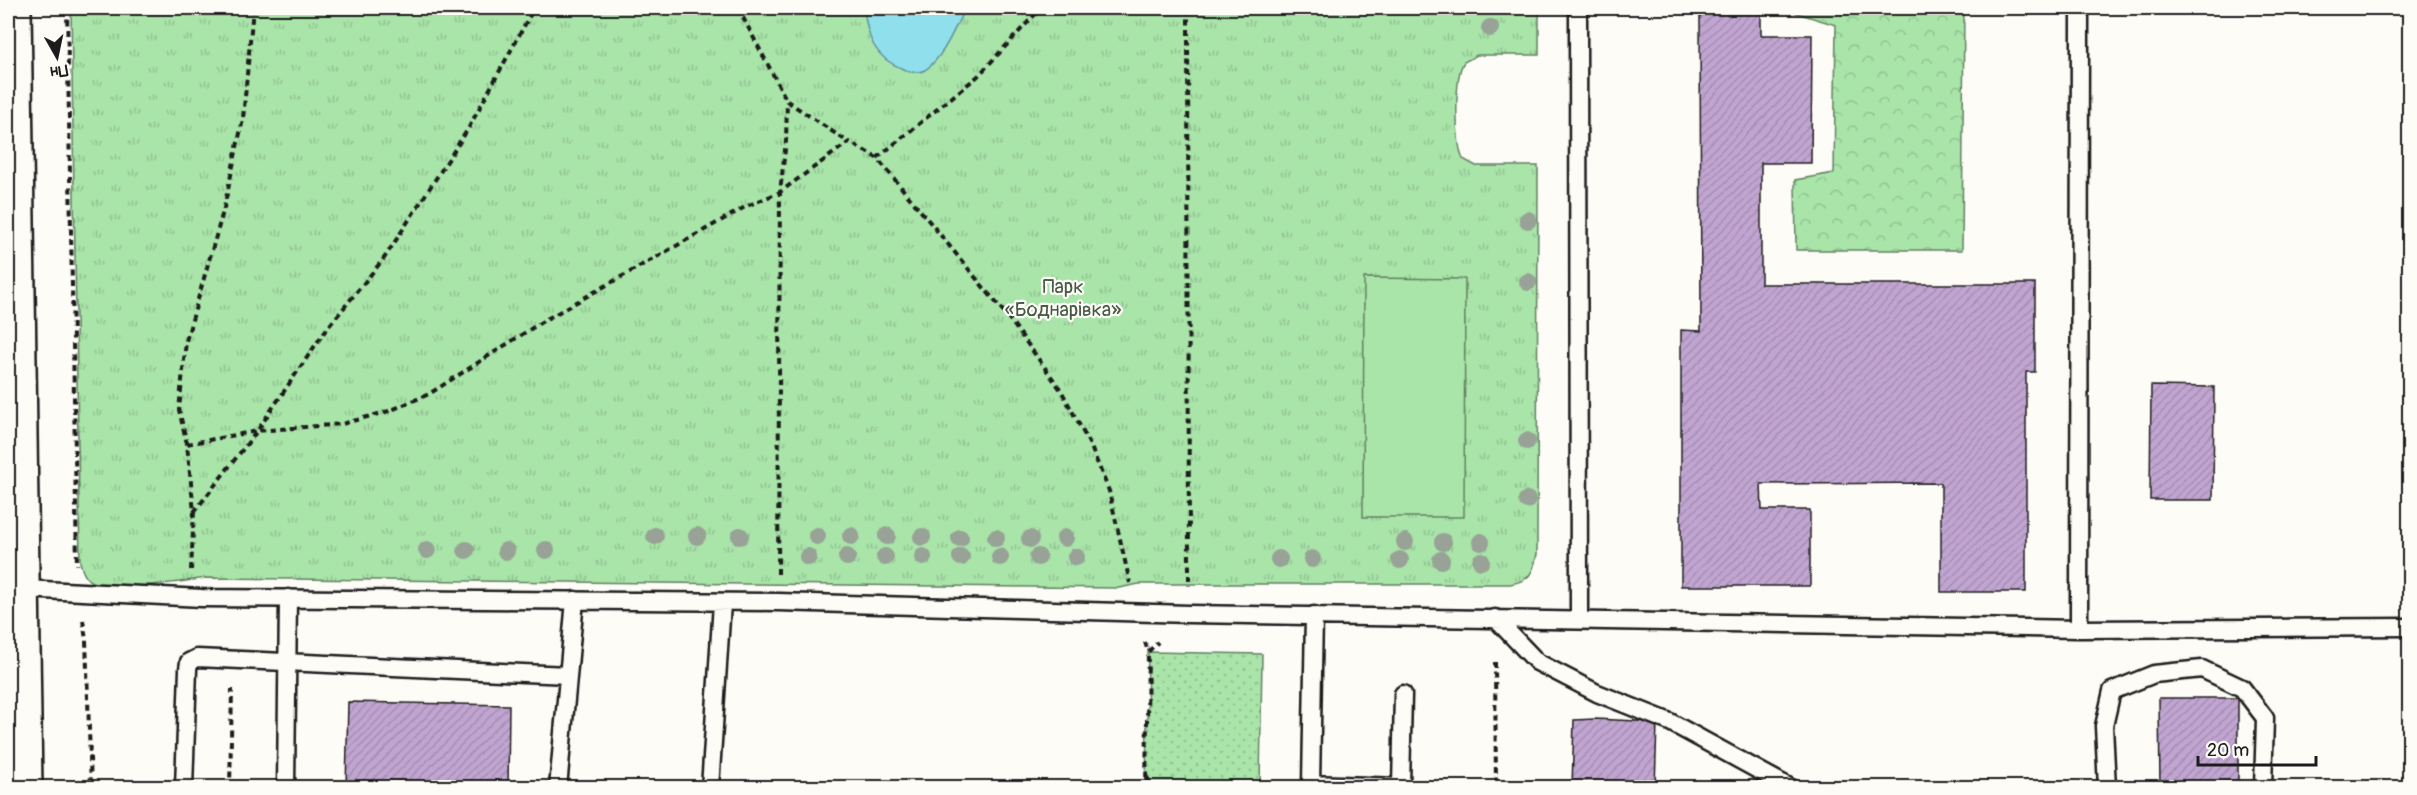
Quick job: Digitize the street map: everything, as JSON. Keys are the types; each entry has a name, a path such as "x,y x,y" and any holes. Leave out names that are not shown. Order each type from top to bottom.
{"main road":[{"path":"14,8 11,111 13,266 24,589 25,788"}],"lane":[{"path":"1578,8 1579,620"},
{"path":"2079,629 2080,8"},
{"path":"24,589 202,598 778,602 1189,614 2079,629 2409,627"},
{"path":"286,788 288,598"},
{"path":"558,788 575,600"},
{"path":"710,788 722,603"},
{"path":"1314,615 1311,784 1401,787 1403,694"},
{"path":"1495,618 1537,662 1597,693 1670,722 1791,788"},
{"path":"184,788 189,662 197,658 568,675"},
{"path":"2107,788 2104,726 2112,691 2154,674 2202,669 2242,688 2265,718 2263,788"}],"path":[{"path":"68,8 78,591 86,640 91,788"},
{"path":"202,598 191,575 194,512 187,444 179,410 186,341 224,208 243,118 253,8"},
{"path":"194,512 257,431 325,331 385,257 468,129 534,8"},
{"path":"738,8 787,101 877,158 1008,317 1061,390 1091,447 1109,491 1128,568 1134,612"},
{"path":"877,158 978,76 1041,8"},
{"path":"1146,788 1148,652 1189,614 1188,8"},
{"path":"778,602 780,192 786,141 787,101"},
{"path":"187,444 257,431 342,424 389,411 429,394 553,315 747,206 780,192 849,142"},
{"path":"1495,618 1496,788"},
{"path":"1146,775 1154,788"}],"green space":[{"name":"Парк «Боднарівка»","path":"71,8 1539,8 1539,55 1477,55 1464,62 1458,81 1457,95 1458,140 1463,159 1476,166 1538,166 1537,554 1534,566 1530,575 1522,581 1510,584 1139,584 1119,588 206,578 130,586 101,585 92,582 85,576 80,562"},
{"path":"1790,8 1964,8 1962,250 1796,250 1795,180 1834,173 1836,25 1790,11"},
{"path":"1364,278 1465,279 1464,517 1363,517"},
{"path":"1148,652 1262,654 1260,787 1146,787"}],"water":[{"path":"864,8 965,8 938,57 925,70 917,72 908,71 893,64 879,53 867,28"}],"building":[{"path":"1700,8 1761,8 1761,35 1812,35 1811,163 1761,163 1761,284 2035,284 2035,372 2026,372 2026,592 1941,592 1941,483 1761,484 1762,510 1810,510 1810,586 1681,586 1681,330 1701,331"},
{"path":"2151,386 2214,387 2213,500 2150,500"},
{"path":"2159,698 2238,698 2238,788 2160,788"},
{"path":"348,702 509,705 508,788 346,788"},
{"path":"1574,720 1657,722 1655,788 1572,788"}]}
